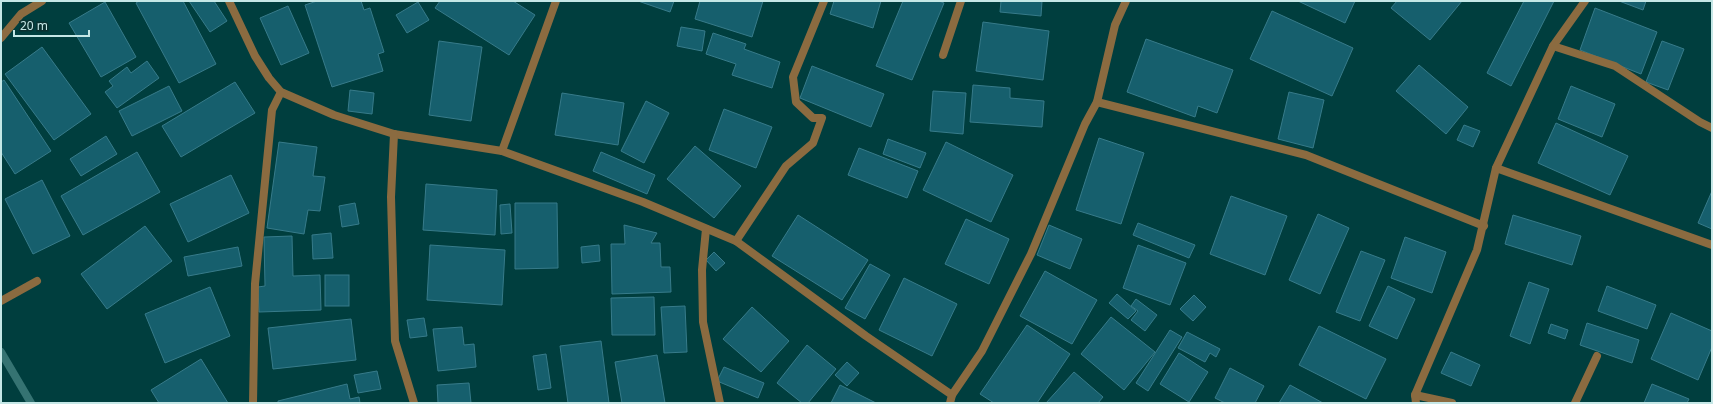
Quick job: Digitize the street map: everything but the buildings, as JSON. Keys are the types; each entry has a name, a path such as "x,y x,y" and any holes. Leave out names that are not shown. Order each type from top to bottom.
{"street":[{"path":"1,38 21,14 42,1"},
{"path":"229,1 255,56 269,78 281,92 334,115 394,134 502,151 643,202 736,241 950,399 982,351 1027,261 1085,124 1097,102 1115,25 1126,1"},
{"path":"502,151 556,1"},
{"path":"736,241 786,166 813,143 822,118 813,118 796,102 793,77 824,1"},
{"path":"943,55 961,1"},
{"path":"1452,403 1415,399 1477,250 1484,226 1496,168 1553,46 1585,1"},
{"path":"1553,46 1615,66 1700,122 1712,128"},
{"path":"253,403 256,276 271,116 272,110 281,92"},
{"path":"1097,102 1306,155 1484,226"},
{"path":"394,134 391,197 395,341 414,403"},
{"path":"1496,168 1712,245"},
{"path":"706,229 702,270 703,322 720,403"},
{"path":"1,301 37,281"},
{"path":"1575,403 1597,356"}],"waterway":[{"path":"1,352 31,403"}]}
